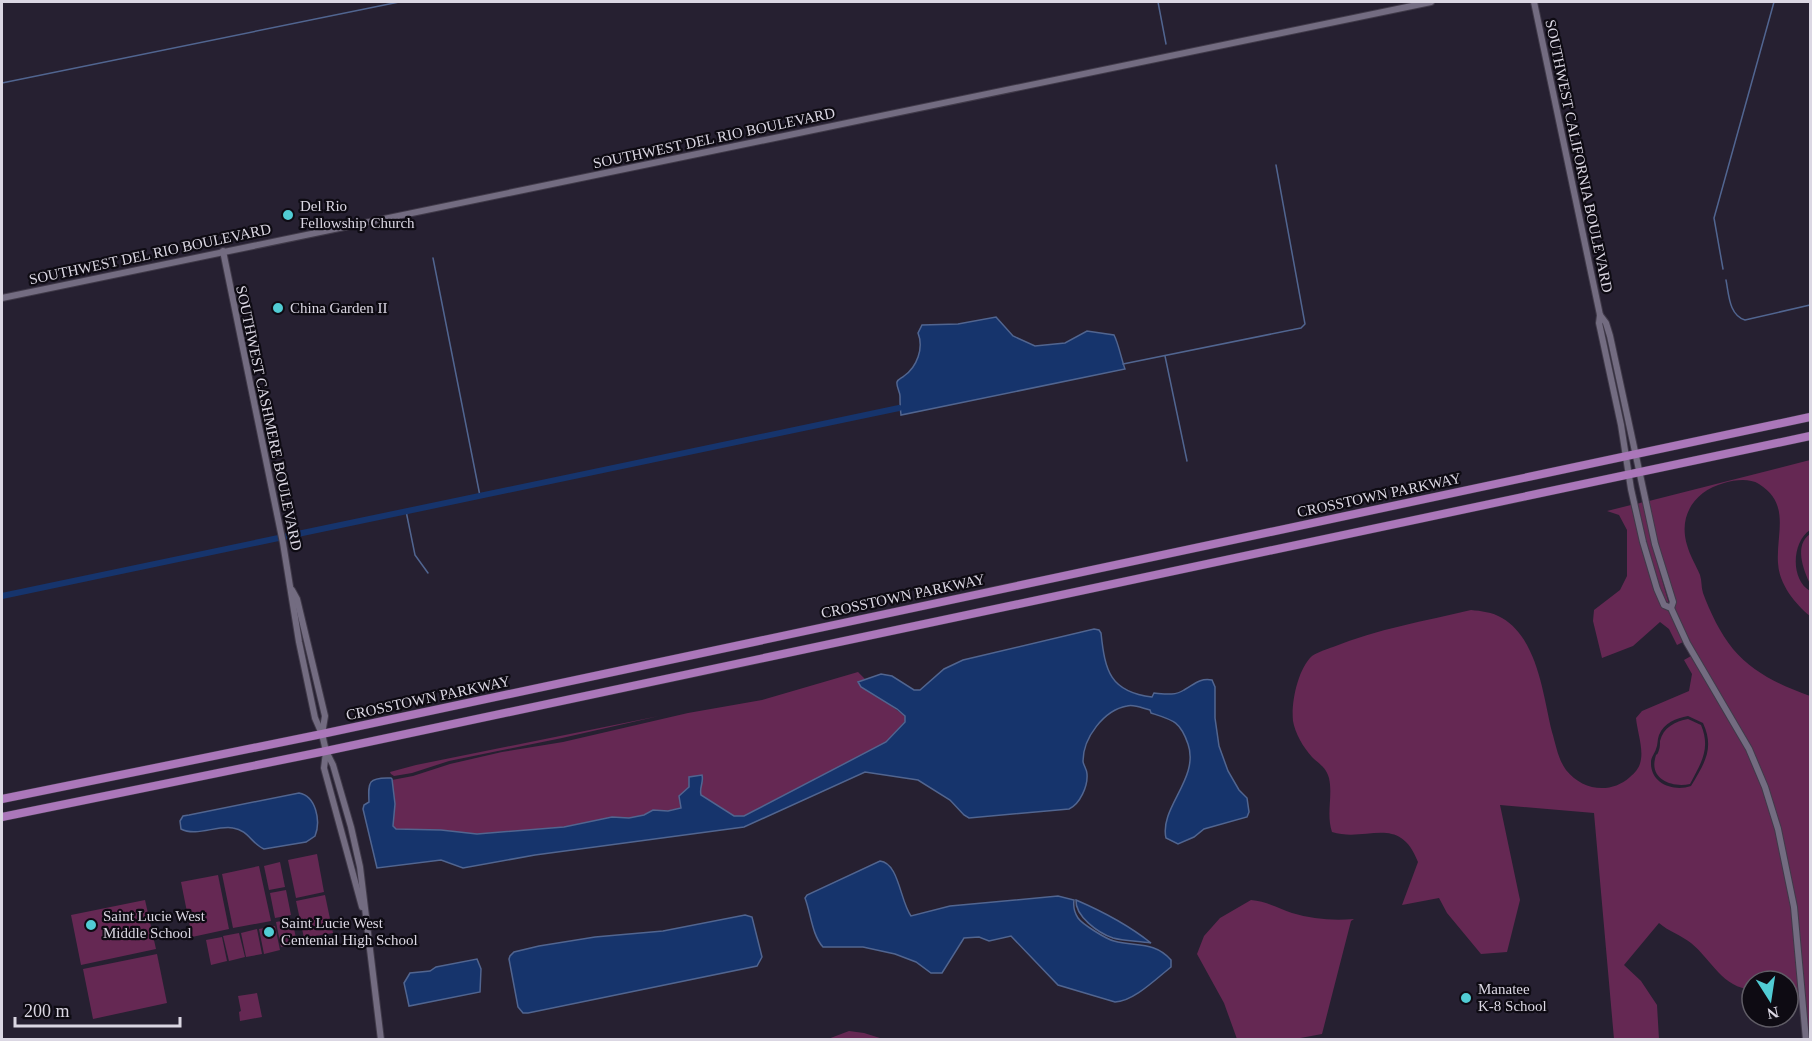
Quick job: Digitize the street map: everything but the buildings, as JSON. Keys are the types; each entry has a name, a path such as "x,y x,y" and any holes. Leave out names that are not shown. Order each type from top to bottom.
{"main road":[{"name":"CROSSTOWN PARKWAY","path":"2,799 322,734 1810,417"},
{"name":"CROSSTOWN PARKWAY","path":"2,817 326,751 1810,435"}],"street":[{"name":"SOUTHWEST DEL RIO BOULEVARD","path":"2,298 1431,2"},
{"name":"SOUTHWEST CALIFORNIA BOULEVARD","path":"1534,2 1600,315 1599,323 1615,393 1643,542 1664,605 1671,608 1687,643 1749,749 1765,787 1775,818 1794,907 1806,1040"},
{"name":"SOUTHWEST CASHMERE BOULEVARD","path":"223,251 281,532 299,642 315,718 333,765 351,826 363,889 364,913 381,1040"},
{"name":"SOUTHWEST CALIFORNIA BOULEVARD","path":"1600,315 1606,322 1610,336 1655,544 1673,602 1671,608"},
{"name":"SOUTHWEST CASHMERE BOULEVARD","path":"326,751 324,768 356,891 364,913"}],"shaded area":[{"path":"1810,460 1810,530 1804,536 1797,551 1796,570 1799,578 1810,591 1810,616 1799,606 1781,578 1778,563 1779,510 1769,492 1759,484 1746,480 1733,481 1714,487 1697,498 1687,514 1685,524 1688,549 1700,575 1702,591 1720,629 1733,649 1741,658 1768,678 1810,696 1809,1039 1796,906 1781,828 1768,786 1752,748 1689,641 1674,608 1676,601 1658,544 1649,501"},
{"path":"1643,502 1652,545 1669,604 1658,586 1649,557 1637,504"},
{"path":"1631,505 1655,590 1663,608 1669,611 1683,642 1677,645 1669,629 1660,622 1633,646 1602,658 1593,621 1594,610 1620,590 1627,576 1627,530 1619,515 1607,511"},
{"path":"1810,534 1810,584 1801,558 1801,551 1802,544"},
{"path":"1471,610 1494,614 1502,618 1524,639 1531,654 1542,685 1552,732 1563,766 1580,782 1596,788 1622,783 1637,769 1640,762 1641,744 1636,718 1642,711 1689,691 1692,674 1684,660 1691,656 1727,714 1760,779 1779,840 1790,904 1797,969 1740,969 1740,987 1725,979 1691,943 1659,923 1624,965 1641,981 1657,1005 1659,1039 1614,1039 1594,813 1500,805 1520,900 1507,952 1481,954 1447,913 1439,898 1402,905 1418,862 1410,847 1401,838 1392,834 1332,832 1328,774 1303,744 1293,721 1294,696 1299,677 1312,656 1384,630","holes":["1688,716 1703,723 1708,749 1704,763 1691,786 1671,787 1654,776 1651,762 1658,737 1664,727 1679,718"]},
{"path":"858,672 865,679 858,682 905,716 905,721 886,742 744,816 734,816 701,795 700,788 703,781 689,787 680,796 681,808 666,811 653,810 644,815 629,818 612,817 564,827 476,834 441,830 396,829 393,826 395,804 392,780 502,752 563,742 688,713 762,700"},
{"path":"659,716 449,761 412,773 394,776 390,772 416,765"},
{"path":"1688,719 1701,725 1705,749 1690,784 1677,785 1659,777 1654,766 1660,741 1667,729 1674,723"},
{"path":"317,854 324,892 296,898 288,860"},
{"path":"280,862 285,887 269,890 264,866"},
{"path":"259,866 271,921 233,928 222,874"},
{"path":"218,875 229,929 192,937 181,882"},
{"path":"286,890 291,915 275,918 270,893"},
{"path":"325,895 333,933 304,938 296,901"},
{"path":"145,900 156,949 81,965 71,915"},
{"path":"1251,900 1307,917 1330,920 1354,919 1351,921 1322,1034 1295,1039 1237,1039 1224,1003 1197,954 1204,936 1220,918"},
{"path":"292,919 297,943 281,947 276,922"},
{"path":"275,926 280,950 264,954 259,929"},
{"path":"257,929 262,954 246,957 241,933"},
{"path":"239,933 245,957 229,961 223,936"},
{"path":"222,937 227,961 211,965 206,940"},
{"path":"157,954 167,1003 93,1019 83,969"},
{"path":"257,993 262,1017 240,1021 238,996"},
{"path":"849,1031 864,1033 883,1039 828,1039"}],"water":[{"path":"996,317 1013,336 1035,346 1065,343 1087,331 1114,335 1125,369 901,415 897,382 913,368 916,362 920,351 918,333 922,325 958,324"},
{"path":"1094,629 1101,633 1105,658 1112,677 1118,685 1127,690 1152,697 1154,693 1177,693 1200,681 1212,680 1215,687 1215,718 1219,746 1228,771 1239,790 1247,798 1249,812 1247,817 1204,829 1194,837 1178,844 1166,838 1165,827 1168,815 1189,769 1188,744 1182,730 1175,722 1151,713 1150,710 1130,706 1110,713 1096,726 1084,752 1083,763 1087,774 1085,789 1077,803 1069,809 969,818 950,800 918,780 865,772 744,827 535,855 463,868 441,860 377,868 363,809 364,805 369,802 369,785 374,780 392,779 395,804 393,826 396,829 477,834 564,827 612,817 629,818 644,815 653,810 668,811 681,808 679,796 689,787 689,777 702,775 701,795 734,816 744,816 886,742 905,722 905,716 897,709 861,687 858,682 881,674 892,676 914,690 920,690 944,669 963,660"},
{"path":"299,793 310,799 317,817 315,836 306,842 264,849 238,829 220,828 193,832 181,829 180,821 183,816"},
{"path":"880,861 886,863 895,875 911,916 950,906 1058,896 1074,900 1074,909 1078,918 1094,931 1114,941 1158,950 1171,960 1171,967 1137,994 1115,1002 1058,985 1011,936 989,941 979,937 964,938 942,973 931,973 916,962 895,954 863,947 823,947 814,930 805,898 807,895"},
{"path":"1076,900 1115,919 1151,943 1107,936 1083,918"},
{"path":"745,915 752,917 762,957 757,966 528,1013 523,1013 518,1007 509,959 514,952 595,937 663,931"},
{"path":"477,959 481,969 480,992 409,1006 404,983 410,973 430,971 436,967"}],"waterway":[{"path":"2,83 399,2"},
{"path":"1158,2 1166,44"},
{"path":"1723,269 1714,218 1774,2"},
{"path":"1123,364 1301,328 1305,324 1276,165"},
{"path":"433,258 480,496"},
{"path":"1726,280 1733,309 1745,320 1810,305"},
{"path":"1165,356 1187,461"},
{"path":"2,596 899,408"},
{"path":"406,511 415,555 428,573"}],"place":[{"name":"Del Rio Fellowship Church","path":"288,215"},
{"name":"China Garden II","path":"278,308"},
{"name":"Saint Lucie West Middle School","path":"91,925"},
{"name":"Saint Lucie West Centenial High School","path":"269,932"},
{"name":"Manatee K-8 School","path":"1466,998"}]}
